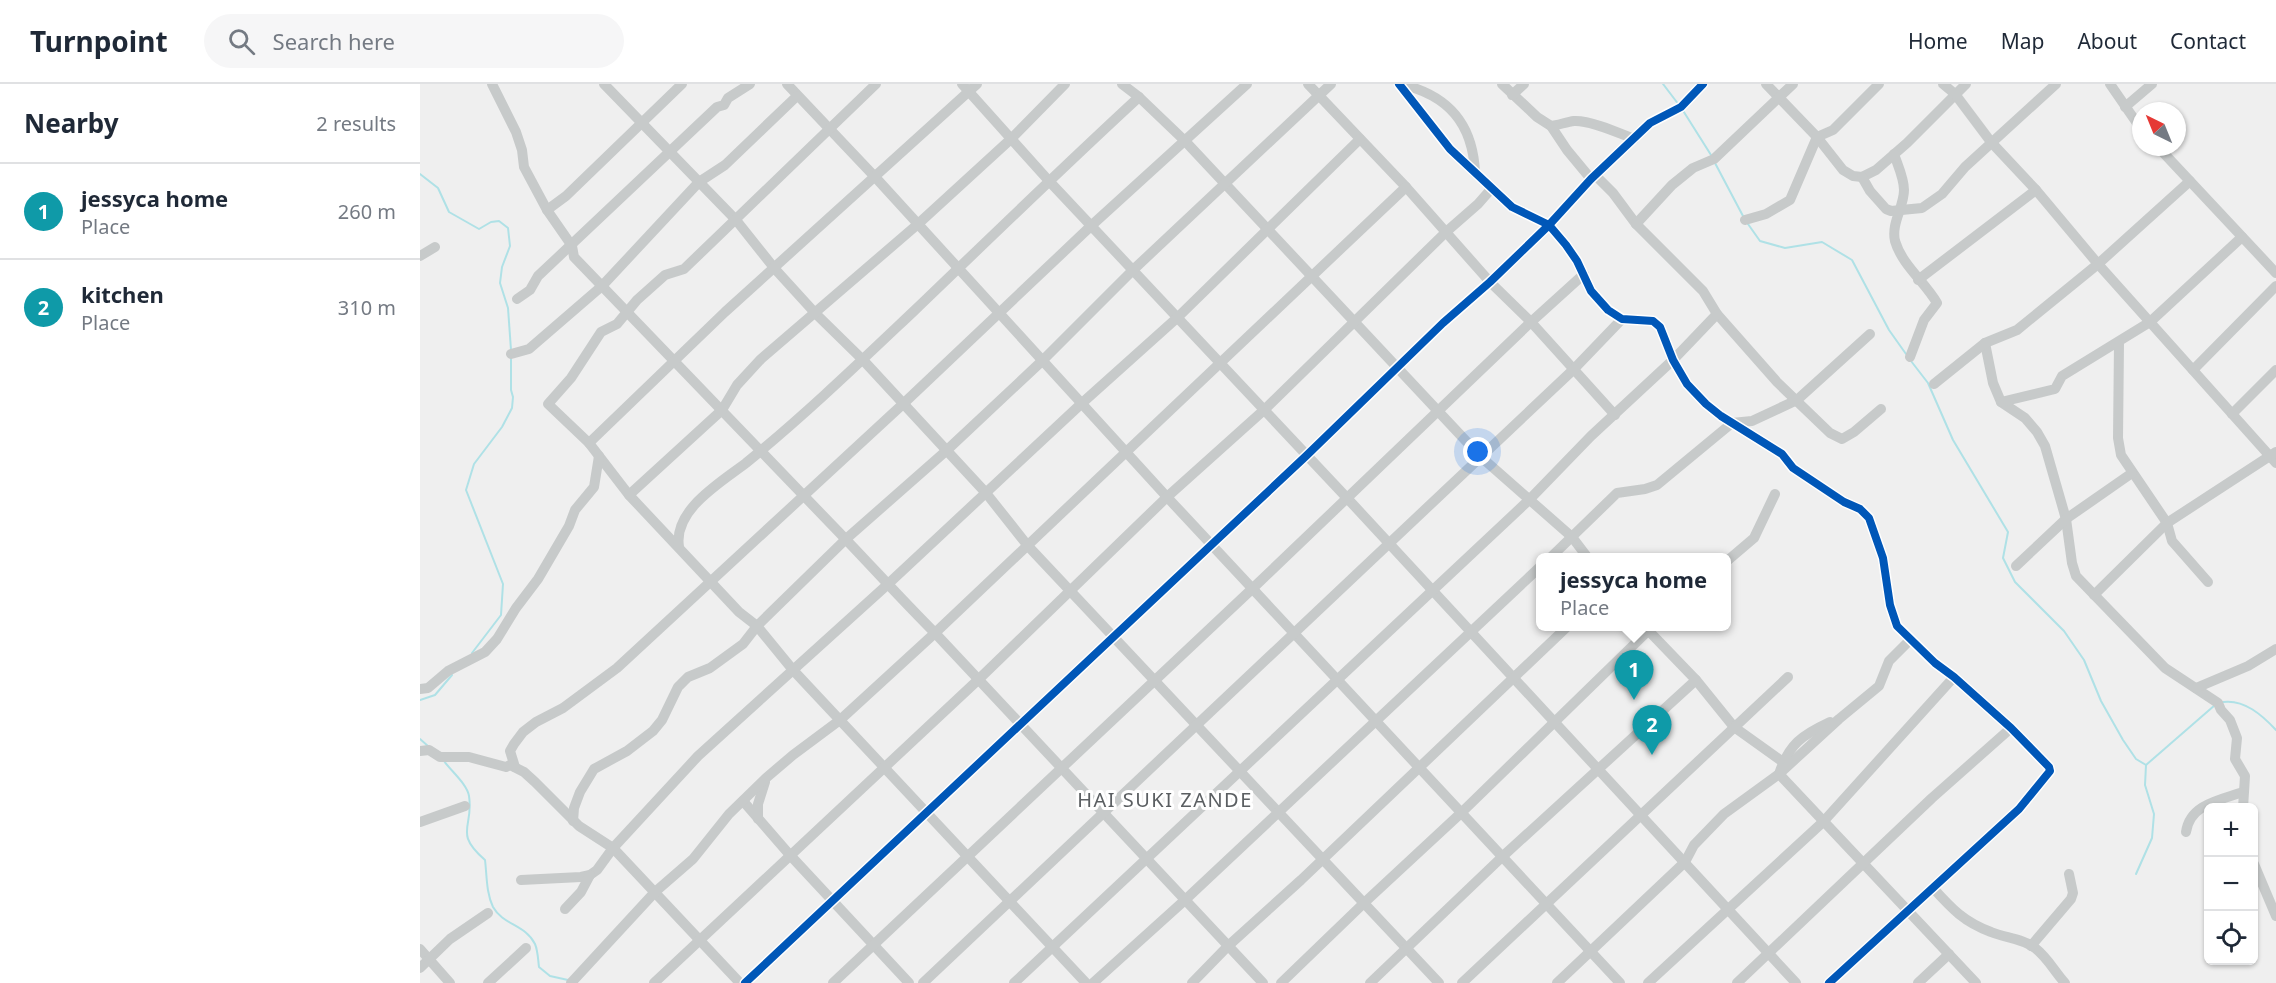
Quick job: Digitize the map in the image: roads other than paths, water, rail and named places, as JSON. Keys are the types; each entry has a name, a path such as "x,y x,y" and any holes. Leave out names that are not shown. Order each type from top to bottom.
{"street":[{"path":"492,84 516,132 522,150 524,167 547,210 572,246 574,257 846,539 1263,983"},
{"path":"604,84 736,220 775,269 816,314 863,360 986,494 1028,546 1439,983"},
{"path":"547,210 566,196 682,84"},
{"path":"518,299 530,290 538,276 717,107 724,105 728,98 750,84"},
{"path":"787,84 876,178 1210,544 1620,983"},
{"path":"876,84 684,269 665,275 617,324 601,332 571,378 548,404 589,443 629,495 739,612 757,626 793,670 1086,983"},
{"path":"629,495 722,410 737,385 761,359 918,224 1012,138 1065,84"},
{"path":"1122,84 1185,141 1481,457 1572,537 1584,553"},
{"path":"515,767 510,751 524,732 536,722 563,708 617,668 1246,84"},
{"path":"1308,84 1406,187 1490,282 1531,322 1615,415"},
{"path":"573,820 574,808 580,792 594,769 627,751 653,731 662,720 678,687 688,677 710,668 743,644 757,626 846,539 946,451 1042,361 1133,270 1331,84"},
{"path":"1399,84 1450,149 1475,173 1512,207 1549,225 1566,245 1592,291 1608,310 1622,318 1653,321 1660,327 1673,360 1693,390 1706,404 1782,454 1793,468 1844,502 1860,509 1869,518 1882,558 1890,605 1897,626 1935,663 2011,728 2049,767 2050,771 2019,809 1829,983"},
{"path":"1399,84 1425,90 1450,109 1462,123 1470,139 1475,173"},
{"path":"1502,84 1537,117 1551,126 1562,143 1593,177 1613,193 1636,224 1703,291 1716,314 1777,382 1830,433 1842,439 1854,432 1881,408"},
{"path":"1512,95 1524,84"},
{"path":"745,983 1306,456 1443,323 1490,282 1549,225 1593,177 1650,123 1681,107 1703,84"},
{"path":"1766,84 1817,137 1844,170 1853,176 1862,177 1876,170 1894,154 1966,84"},
{"path":"1636,224 1671,185 1693,168 1714,159 1793,84"},
{"path":"1745,219 1776,210 1790,200 1817,137 1833,130 1879,84"},
{"path":"1943,84 1955,94 1991,142 2036,190 2098,264 2232,414 2274,457 2167,523 2094,595"},
{"path":"1862,177 1870,191 1886,209 1916,210 1942,194 1965,167 2056,84"},
{"path":"2110,84 2132,116"},
{"path":"2126,107 2152,84"},
{"path":"589,443 675,363 725,312 876,178 969,87 1049,181 1347,498 1796,983"},
{"path":"511,354 529,348 602,286 699,182 725,165 797,96"},
{"path":"679,548 677,537 680,526 700,500 761,450 863,360 1139,97"},
{"path":"1551,126 1573,121 1582,122 1610,129 1634,139"},
{"path":"565,909 613,848 698,756 888,585 1081,404 1178,317 1360,139"},
{"path":"1894,154 1904,192 1895,241 1918,280 1937,303 1924,320 1910,357"},
{"path":"2166,156 2276,273"},
{"path":"1934,384 1985,343 2017,330 2098,264 2190,181"},
{"path":"571,983 655,892 693,860 729,814 766,778 840,720 935,633 1406,187"},
{"path":"654,983 789,854 979,680 1167,497 1264,410 1492,188"},
{"path":"1918,280 2036,190"},
{"path":"2001,402 2055,389 2062,376 2150,322 2241,237"},
{"path":"420,256 435,246"},
{"path":"833,983 1584,274"},
{"path":"2193,370 2276,286"},
{"path":"1014,983 1336,679 1433,592 1529,500 1591,436 1673,360 1716,314"},
{"path":"923,983 1573,370 1622,318"},
{"path":"1555,553 1617,493 1657,485 1732,423 1752,421 1797,400 1870,334"},
{"path":"1985,343 1993,383 2001,402 2020,414 2037,432 2045,447 2066,519 2076,576 2165,668 2218,703 2230,720 2237,738 2235,759 2246,776 2243,803"},
{"path":"2119,343 2118,438 2121,455 2167,523 2172,541 2208,582"},
{"path":"2232,414 2276,370"},
{"path":"420,689 428,688 448,671 485,652 497,639 516,608 538,579 569,526 575,510 594,487 599,456"},
{"path":"2016,566 2066,519 2132,473"},
{"path":"1731,558 1754,538 1775,494"},
{"path":"1093,983 1185,900 1536,571"},
{"path":"1192,983 1228,945 1323,859 1564,631"},
{"path":"1281,983 1461,813 1645,631"},
{"path":"1651,631 1696,680 1734,727 1783,762"},
{"path":"1557,983 1685,862 1704,832 1733,807 1779,774 1879,686 1889,661 1910,640"},
{"path":"2196,688 2248,666 2276,649"},
{"path":"1461,983 1788,677"},
{"path":"1648,983 1823,822 1954,677"},
{"path":"1370,983 1502,857 1599,771 1696,680"},
{"path":"1779,774 1791,747 1828,722 1839,719"},
{"path":"1737,983 1864,865 1932,798 2011,728"},
{"path":"420,751 429,750 440,757 469,757 506,767 510,765 515,767 535,782 573,820 613,848 740,983"},
{"path":"1779,774 1976,983"},
{"path":"757,818 758,804 766,778"},
{"path":"2186,832 2191,815 2198,809 2243,792"},
{"path":"742,801 909,983"},
{"path":"420,822 465,806"},
{"path":"729,814 748,814 757,818"},
{"path":"2031,946 2071,899 2073,893 2069,874"},
{"path":"521,880 590,875"},
{"path":"2258,875 2276,916"},
{"path":"1933,888 1954,912 1992,933 2031,946 2066,983"},
{"path":"420,968 450,939 488,914"},
{"path":"488,983 526,948"},
{"path":"420,949 450,983"},
{"path":"1918,983 1949,954"}],"waterway":[{"path":"1663,84 1679,105"},
{"path":"1682,109 1711,155"},
{"path":"1715,163 1743,216"},
{"path":"420,174 438,188 449,212 479,229 491,222 499,221 508,228 510,246 502,267 500,283 508,308 511,350"},
{"path":"1748,224 1760,241 1785,248 1822,242 1852,260 1889,330 1906,354"},
{"path":"472,653 501,615 503,584 466,490 474,464 502,427 512,408 511,356"},
{"path":"1911,361 1928,383 1953,440 2008,532 2003,558 2015,582 2064,631 2084,660 2101,701 2136,759 2146,765 2215,705"},
{"path":"420,700 435,695 452,675"},
{"path":"2223,702 2245,706 2259,714 2276,730"},
{"path":"420,739 429,747"},
{"path":"444,761 468,791 470,807 467,836 475,851 485,860 488,890 493,907 503,918 531,938 536,947 539,967 550,976 568,980"},
{"path":"2136,874 2152,838 2154,814 2145,785 2146,765"}],"place":[{"name":"jessyca home","path":"1634,700"},
{"name":"kitchen","path":"1652,755"}],"district":[{"name":"HAI SUKI ZANDE","path":"1165,800"}]}
